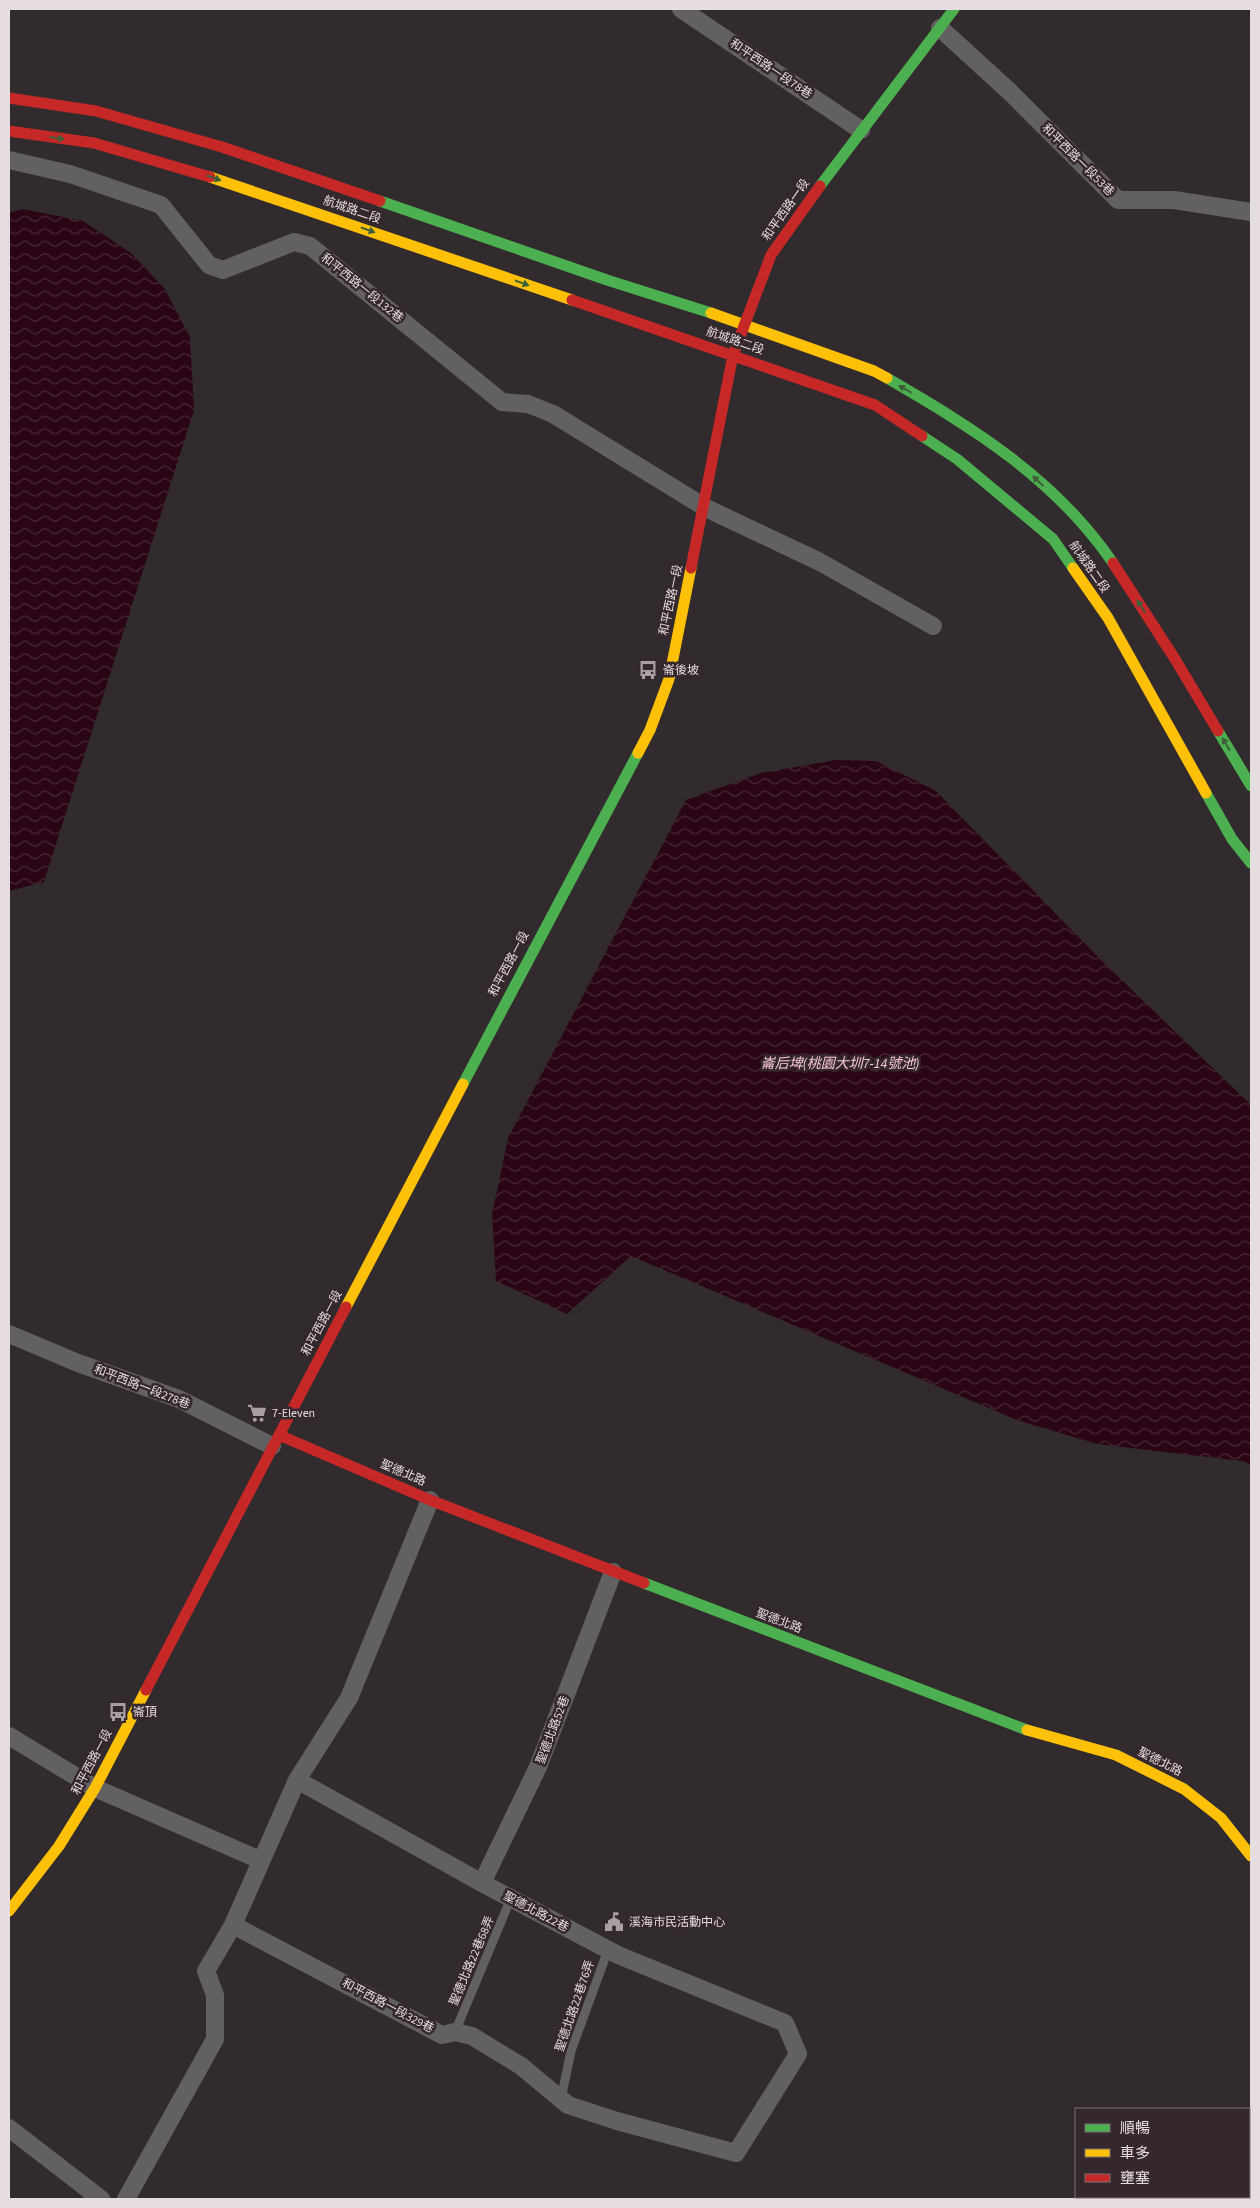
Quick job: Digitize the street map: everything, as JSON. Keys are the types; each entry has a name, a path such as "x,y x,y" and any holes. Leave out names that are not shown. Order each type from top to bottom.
{"street":[{"name":"和平西路一段78巷","path":"681,9 861,130"},
{"name":"和平西路一段","path":"9,1910 59,1846 95,1788 513,986 650,730 669,679 733,355 771,255 861,130 954,9"},
{"name":"和平西路一段53巷","path":"940,28 1010,92 1118,200 1174,200 1251,212"},
{"name":"航城路二段","path":"9,98 96,111 222,147 598,277 744,324 874,371 948,414 1015,459 1073,513 1111,560 1175,659 1251,786"},
{"name":"航城路二段","path":"9,131 94,143 208,176 874,405 957,459 1052,539 1108,618 1232,839 1251,863"},
{"name":"和平西路一段132巷","path":"9,160 70,174 161,206 209,265 223,270 294,242 310,246 502,402 528,404 553,414 704,507 820,562 933,626"},
{"name":"和平西路一段278巷","path":"9,1334 78,1363 179,1399 276,1440"},
{"name":"聖德北路","path":"276,1440 1014,1727 1116,1755 1184,1789 1221,1818 1251,1856"},
{"path":"126,2199 215,2039 215,1995 206,1971 233,1925 260,1860 297,1780 349,1698 430,1500"},
{"name":"聖德北路52巷","path":"482,1883 538,1768 613,1572"},
{"path":"9,1736 95,1788 260,1860"},
{"name":"聖德北路22巷","path":"297,1780 482,1883 608,1950 786,2023 798,2054 736,2153"},
{"name":"和平西路一段329巷","path":"233,1925 442,2035 455,2032 472,2036 521,2066 568,2105 617,2121 736,2153"},
{"path":"9,2128 101,2199"}],"lane":[{"name":"聖德北路22巷68弄","path":"455,2032 511,1898"},
{"name":"聖德北路22巷76弄","path":"561,2099 571,2051 608,1950"}],"water":[{"path":"23,209 83,221 131,253 164,288 190,337 194,410 44,882 9,891 9,213"},
{"name":"崙后埤(桃園大圳7-14號池)","path":"836,760 876,761 936,791 1101,960 1251,1105 1251,1465 1242,1461 1097,1444 1017,1420 631,1256 567,1314 496,1281 492,1215 508,1138 686,800 761,773"}],"traffic: fast":[{"path":"820,186 954,9"},
{"path":"380,201 607,280 711,313"},
{"path":"887,378 981,436 1039,480 1090,533 1113,563"},
{"path":"922,436 957,459 1053,539 1073,568"},
{"path":"1218,731 1251,786"},
{"path":"463,1084 638,753"},
{"path":"1206,793 1232,839 1251,863"},
{"path":"644,1583 1027,1730"}],"traffic: slow":[{"path":"210,177 572,300"},
{"path":"711,313 874,371 887,378"},
{"path":"638,753 650,730 669,679 691,568"},
{"path":"1073,568 1108,618 1206,793"},
{"path":"346,1307 463,1084"},
{"path":"9,1911 59,1846 95,1788 146,1690"},
{"path":"1027,1730 1116,1755 1184,1789 1221,1818 1251,1856"}],"traffic: jam":[{"path":"9,98 96,111 222,147 380,201"},
{"path":"9,131 94,143 210,177"},
{"path":"691,568 733,355 771,255 820,186"},
{"path":"572,300 875,405 922,436"},
{"path":"1113,563 1175,659 1218,731"},
{"path":"146,1690 346,1307"},
{"path":"279,1435 430,1500 644,1583"}],"place":[{"name":"崙後坡","path":"648,670"},
{"name":"7-Eleven","path":"257,1413"},
{"name":"崙頂","path":"118,1712"},
{"name":"溪海市民活動中心","path":"614,1922"}]}
